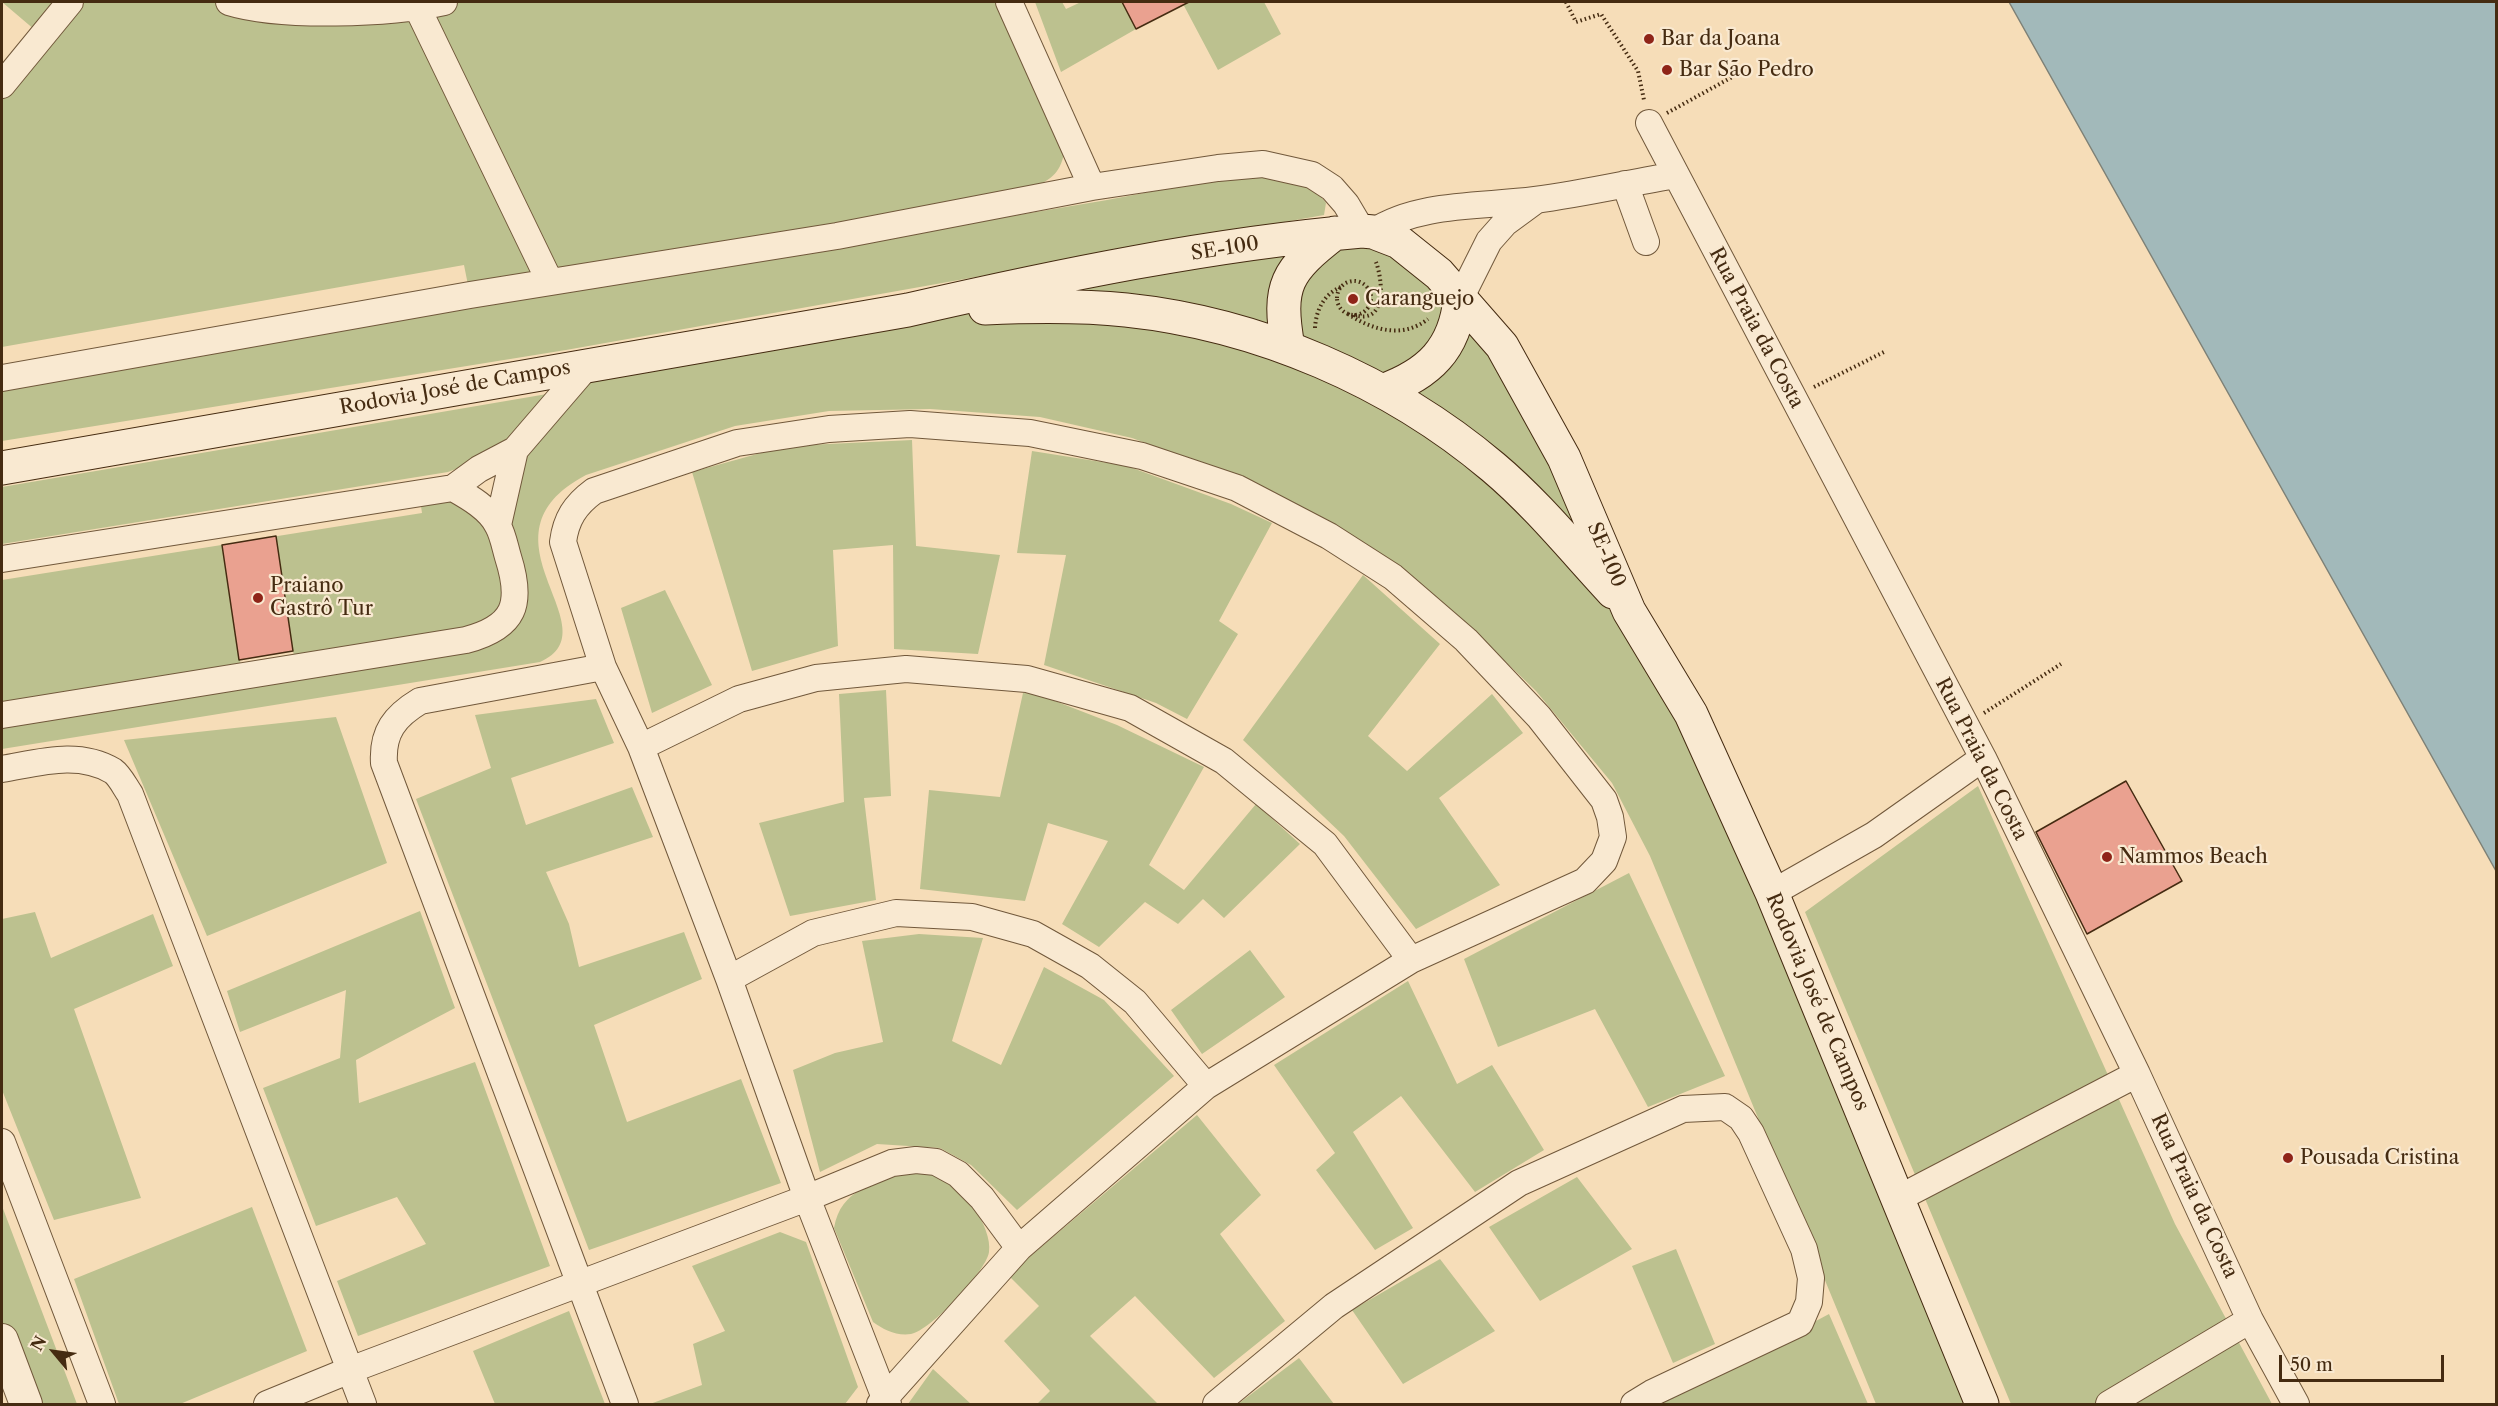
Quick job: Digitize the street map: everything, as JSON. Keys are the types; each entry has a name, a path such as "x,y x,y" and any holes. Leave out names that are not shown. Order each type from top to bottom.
{"main road":[{"name":"SE-100","path":"908,310 1029,283 1205,252 1357,232 1399,242 1439,274 1502,346 1564,458 1629,611"},
{"path":"1288,347 1283,305 1288,281 1302,259 1357,232"},
{"path":"1382,391 1404,383 1425,370 1445,347 1457,320 1456,295"},
{"name":"SE-100","path":"908,310 1050,306 1126,310 1198,322 1288,347 1382,391 1493,468 1558,532 1629,611"},
{"name":"Rodovia José de Campos","path":"2,468 908,310"},
{"name":"Rodovia José de Campos","path":"1629,611 1691,714 1772,893 1982,1404"}],"street":[{"path":"2,85 70,2"},
{"path":"229,2 294,12 417,8 444,2"},
{"path":"1009,2 1092,187"},
{"path":"417,8 550,282"},
{"name":"Rua Praia da Costa","path":"1649,123 1983,758 2137,1074 2250,1320 2296,1404"},
{"path":"2,378 550,282 837,236 1092,187 1218,168 1263,165 1312,175 1332,188 1346,204 1357,232 1411,214 1537,200 1676,175"},
{"path":"1625,184 1646,242"},
{"path":"1456,295 1489,241 1505,223 1537,200"},
{"path":"2,559 453,488 479,469 515,450 588,365"},
{"path":"910,424 1030,433 1142,456 1238,488 1329,536 1393,578 1466,640 1539,717 1604,800 1610,816 1613,837 1604,861 1585,881 1411,960 1206,1086 1018,1248 884,1402 807,1198 729,979 641,747 603,667 563,542 565,527 576,505 594,491 737,443 829,429 910,424"},
{"path":"498,525 515,450"},
{"path":"2,715 466,640 491,634 505,622 514,606 516,586 498,525 478,504 453,488"},
{"path":"603,667 420,701 402,712 388,729 383,747 384,763 625,1404"},
{"path":"641,747 739,699 816,678 906,669 1027,679 1130,708 1224,760 1325,844 1411,960"},
{"path":"2,770 63,758 90,762 115,772 130,794 363,1404"},
{"path":"1772,893 1874,835 1983,758"},
{"path":"729,979 813,933 896,913 972,917 1033,934 1090,966 1135,1002 1206,1086"},
{"path":"1899,1198 2137,1074"},
{"path":"1216,1404 1334,1306 1519,1183 1683,1109 1725,1107 1741,1118 1751,1133 1804,1249 1811,1278 1809,1302 1800,1323 1652,1393 1634,1404"},
{"path":"2,1142 102,1404"},
{"path":"267,1404 350,1370 807,1198 892,1163 916,1160 936,1162 958,1174 982,1198 1018,1248"},
{"path":"2109,1404 2250,1320"},
{"path":"2,1340 26,1404"}],"path":[{"path":"1566,2 1576,22 1601,14 1638,70 1649,123"},
{"path":"1693,98 1734,76"},
{"path":"1351,314 1365,317 1374,311 1380,303 1382,291 1379,272 1357,232"},
{"path":"1325,365 1316,345 1314,325 1318,309 1327,296 1342,286 1358,281 1371,292 1368,308 1351,314"},
{"path":"1342,286 1338,302 1351,314 1378,330 1391,331 1423,323 1456,295"},
{"path":"1792,398 1886,351"},
{"path":"1965,725 2061,664"}],"green space":[{"path":"2,2 1003,2 1065,149 1061,164 1055,174 1032,188 470,295 464,265 2,347 2,85 42,36"},
{"path":"1035,2 1062,2 1066,9 1081,2 1122,2 1136,29 1061,72"},
{"path":"1182,2 1264,2 1281,34 1218,70"},
{"path":"1268,175 1292,181 1315,192 1326,203 1324,215 566,350 2,441 2,386 1107,200 1234,176"},
{"path":"1362,231 1460,299 1629,611 1982,1404 1876,1404 1650,856 1612,783 1536,691 1456,614 1365,543 1241,478 1132,438 1040,417 930,409 829,411 735,426 586,475 553,499 540,526 540,553 563,628 559,647 540,662 2,749 2,580 422,513 419,493 453,488 498,524 515,450 588,365 1062,288","holes":["293,651 296,667 242,675 240,660"]},
{"path":"547,394 505,443 481,458 448,472 2,544 2,487"},
{"path":"912,440 916,546 1000,555 978,654 894,649 893,545 833,550 838,646 752,671 692,472 786,446"},
{"path":"1032,451 1127,466 1231,504 1272,523 1219,621 1238,634 1187,719 1156,703 1044,665 1066,555 1017,553"},
{"path":"1363,575 1440,644 1368,736 1407,771 1492,694 1523,733 1439,798 1500,885 1416,929 1344,836 1243,740"},
{"path":"665,590 712,685 652,713 621,608"},
{"path":"886,690 891,796 864,798 876,900 790,916 759,823 844,802 839,694"},
{"path":"1023,693 1037,694 1117,725 1204,767 1149,865 1184,890 1256,804 1300,844 1224,918 1203,899 1178,924 1145,902 1099,947 1062,924 1108,841 1048,823 1025,901 920,889 929,790 1000,797"},
{"path":"596,699 614,743 511,778 526,825 632,787 653,837 546,872 569,924 579,967 684,932 702,979 594,1025 627,1122 741,1079 781,1183 589,1250 416,799 491,768 475,715"},
{"path":"336,717 387,863 207,936 124,740"},
{"path":"1978,786 2175,1224 2272,1404 2011,1404 1805,912"},
{"path":"1629,873 1725,1076 1648,1107 1595,1009 1498,1047 1464,959"},
{"path":"420,911 455,1008 356,1060 359,1103 475,1062 550,1266 358,1336 337,1281 426,1244 397,1197 316,1226 263,1088 340,1058 346,990 240,1032 227,991"},
{"path":"35,912 51,958 153,914 173,966 74,1009 141,1198 54,1220 2,1090 2,919"},
{"path":"919,934 983,938 952,1041 1001,1065 1044,967 1104,1000 1174,1076 1017,1210 971,1165 940,1148 877,1144 820,1172 793,1070 835,1053 883,1042 862,941"},
{"path":"1250,950 1285,997 1202,1054 1171,1010"},
{"path":"1408,981 1457,1084 1492,1065 1544,1150 1475,1192 1401,1096 1353,1132 1413,1228 1375,1250 1316,1170 1335,1153 1274,1065"},
{"path":"1197,1115 1261,1195 1220,1234 1285,1321 1214,1378 1135,1296 1090,1336 1158,1404 1037,1404 1050,1391 1004,1341 1039,1306 1010,1277 1027,1259"},
{"path":"907,1171 936,1173 957,1187 981,1219 989,1242 989,1252 978,1273 943,1312 920,1330 911,1334 900,1334 881,1328 873,1322 834,1228 838,1215 851,1196 871,1185"},
{"path":"1577,1177 1632,1249 1540,1301 1489,1227"},
{"path":"2,1206 77,1404 27,1404 2,1338"},
{"path":"252,1207 307,1351 180,1404 119,1404 74,1279"},
{"path":"780,1232 806,1242 858,1387 845,1404 650,1404 702,1385 693,1344 725,1331 692,1266"},
{"path":"1676,1249 1715,1344 1673,1363 1632,1266"},
{"path":"1440,1259 1495,1331 1403,1384 1352,1310"},
{"path":"569,1311 605,1404 495,1404 473,1351"},
{"path":"1829,1314 1868,1404 1661,1404"},
{"path":"1299,1358 1334,1404 1238,1404"},
{"path":"933,1369 971,1404 908,1404"}],"water":[{"path":"2009,2 2496,2 2496,871"}],"building":[{"path":"1122,2 1189,2 1136,29"},
{"name":"Praiano Gastrô Tur","path":"276,536 293,651 239,660 222,545"},
{"name":"Nammos Beach","path":"2126,781 2182,881 2087,934 2036,832"}],"place":[{"name":"Bar da Joana","path":"1649,39"},
{"name":"Bar São Pedro","path":"1667,70"},
{"name":"Caranguejo","path":"1353,299"},
{"name":"Praiano Gastrô Tur","path":"258,598"},
{"name":"Nammos Beach","path":"2107,857"},
{"name":"Pousada Cristina","path":"2288,1158"}]}
